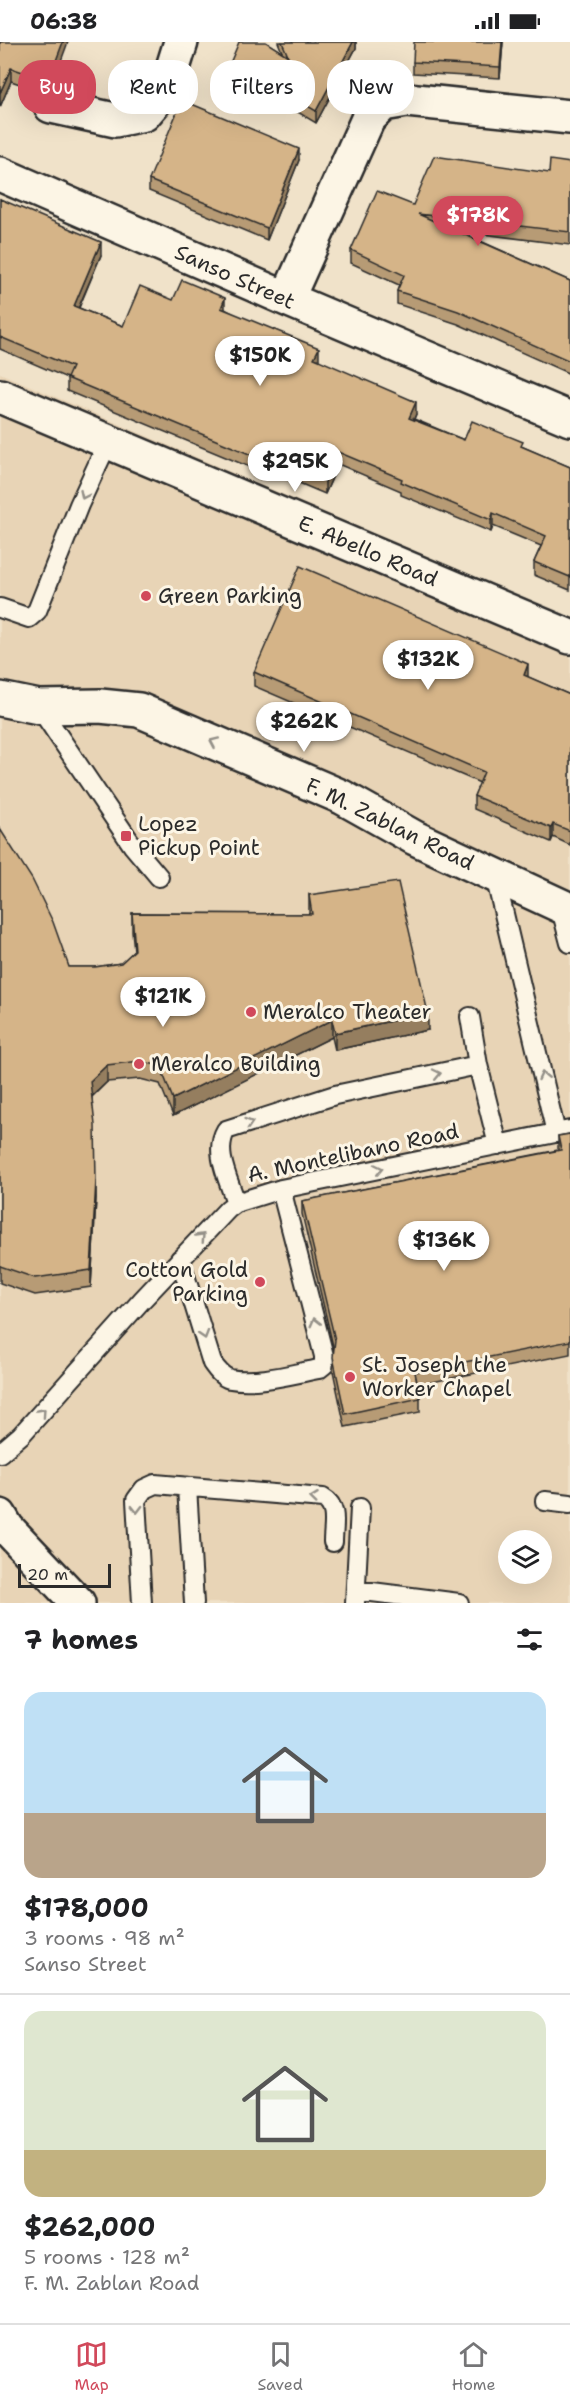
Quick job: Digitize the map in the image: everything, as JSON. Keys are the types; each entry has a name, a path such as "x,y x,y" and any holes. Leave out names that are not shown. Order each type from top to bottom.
{"street":[{"path":"89,114 115,120 144,114 167,87 181,42"},
{"path":"287,299 368,120 383,105 407,100 570,117"},
{"name":"Sanso Street","path":"0,174 570,419"},
{"name":"E. Abello Road","path":"0,396 570,636"},
{"name":"F. M. Zablan Road","path":"0,699 39,707 100,706 139,710 342,797 415,838 565,908"},
{"path":"2,1523 78,1603"}],"lane":[{"path":"0,608 29,618 37,611 79,505 108,442"},
{"path":"39,707 133,846 159,877"},
{"path":"495,876 563,1131"},
{"path":"565,908 570,943"},
{"path":"470,1017 478,1065 498,1145"},
{"path":"236,1203 219,1149 226,1130 335,1095 478,1065"},
{"name":"A. Montelibano Road","path":"0,1453 21,1435 180,1259 236,1203 281,1190 563,1131"},
{"path":"180,1259 212,1364 219,1373 228,1379 269,1379 319,1369 324,1365 324,1356 281,1190"},
{"path":"142,1603 136,1500 144,1489 155,1484 323,1498 334,1508 333,1542"},
{"path":"188,1486 194,1603"},
{"path":"545,1501 570,1504"},
{"path":"360,1508 355,1596 459,1603"}],"shaded area":[{"path":"0,373 570,618 570,1603 0,1603"}],"building":[{"path":"0,42 63,42 56,60 18,60 18,70 11,68 0,93"},
{"path":"239,42 266,42 288,56 282,42 353,42 343,60 327,60 327,90 316,111 315,60 231,60"},
{"path":"414,42 502,42 500,67 414,62"},
{"path":"198,107 210,112 210,114 215,114 299,149 267,228 149,180 176,114 198,114"},
{"path":"434,156 549,173 550,160 570,163 570,232 418,214 570,281 570,361 458,311 397,291 404,275 351,250 377,191 413,205"},
{"path":"0,199 101,242 74,306 123,326 140,286 173,300 182,280 225,298 221,308 319,348 314,358 416,402 409,418 464,440 472,421 523,442 521,446 570,467 570,577 534,562 546,536 493,513 491,520 401,482 402,479 338,452 325,481 273,460 271,463 67,378 72,367 0,337"},
{"path":"300,566 528,664 524,675 570,695 570,831 553,824 551,828 474,796 484,772 254,672"},
{"name":"Meralco Building","path":"0,829 32,879 53,922 69,967 95,967 121,963 135,950 132,913 312,914 309,895 398,882 428,1013 335,1033 332,1020 173,1099 160,1066 140,1061 107,1065 90,1081 95,1125 96,1180 91,1270 35,1278 0,1266"},
{"path":"570,1134 570,1341 415,1372 420,1398 345,1414 333,1357 335,1340 302,1201 561,1150 558,1136"}],"place":[{"name":"Green Parking","path":"146,596"},
{"name":"Lopez Pickup Point","path":"126,836"},
{"name":"Meralco Theater","path":"251,1012"},
{"name":"Meralco Building","path":"139,1064"},
{"name":"Cotton Gold Parking","path":"260,1282"},
{"name":"St. Joseph the Worker Chapel","path":"350,1377"}]}
